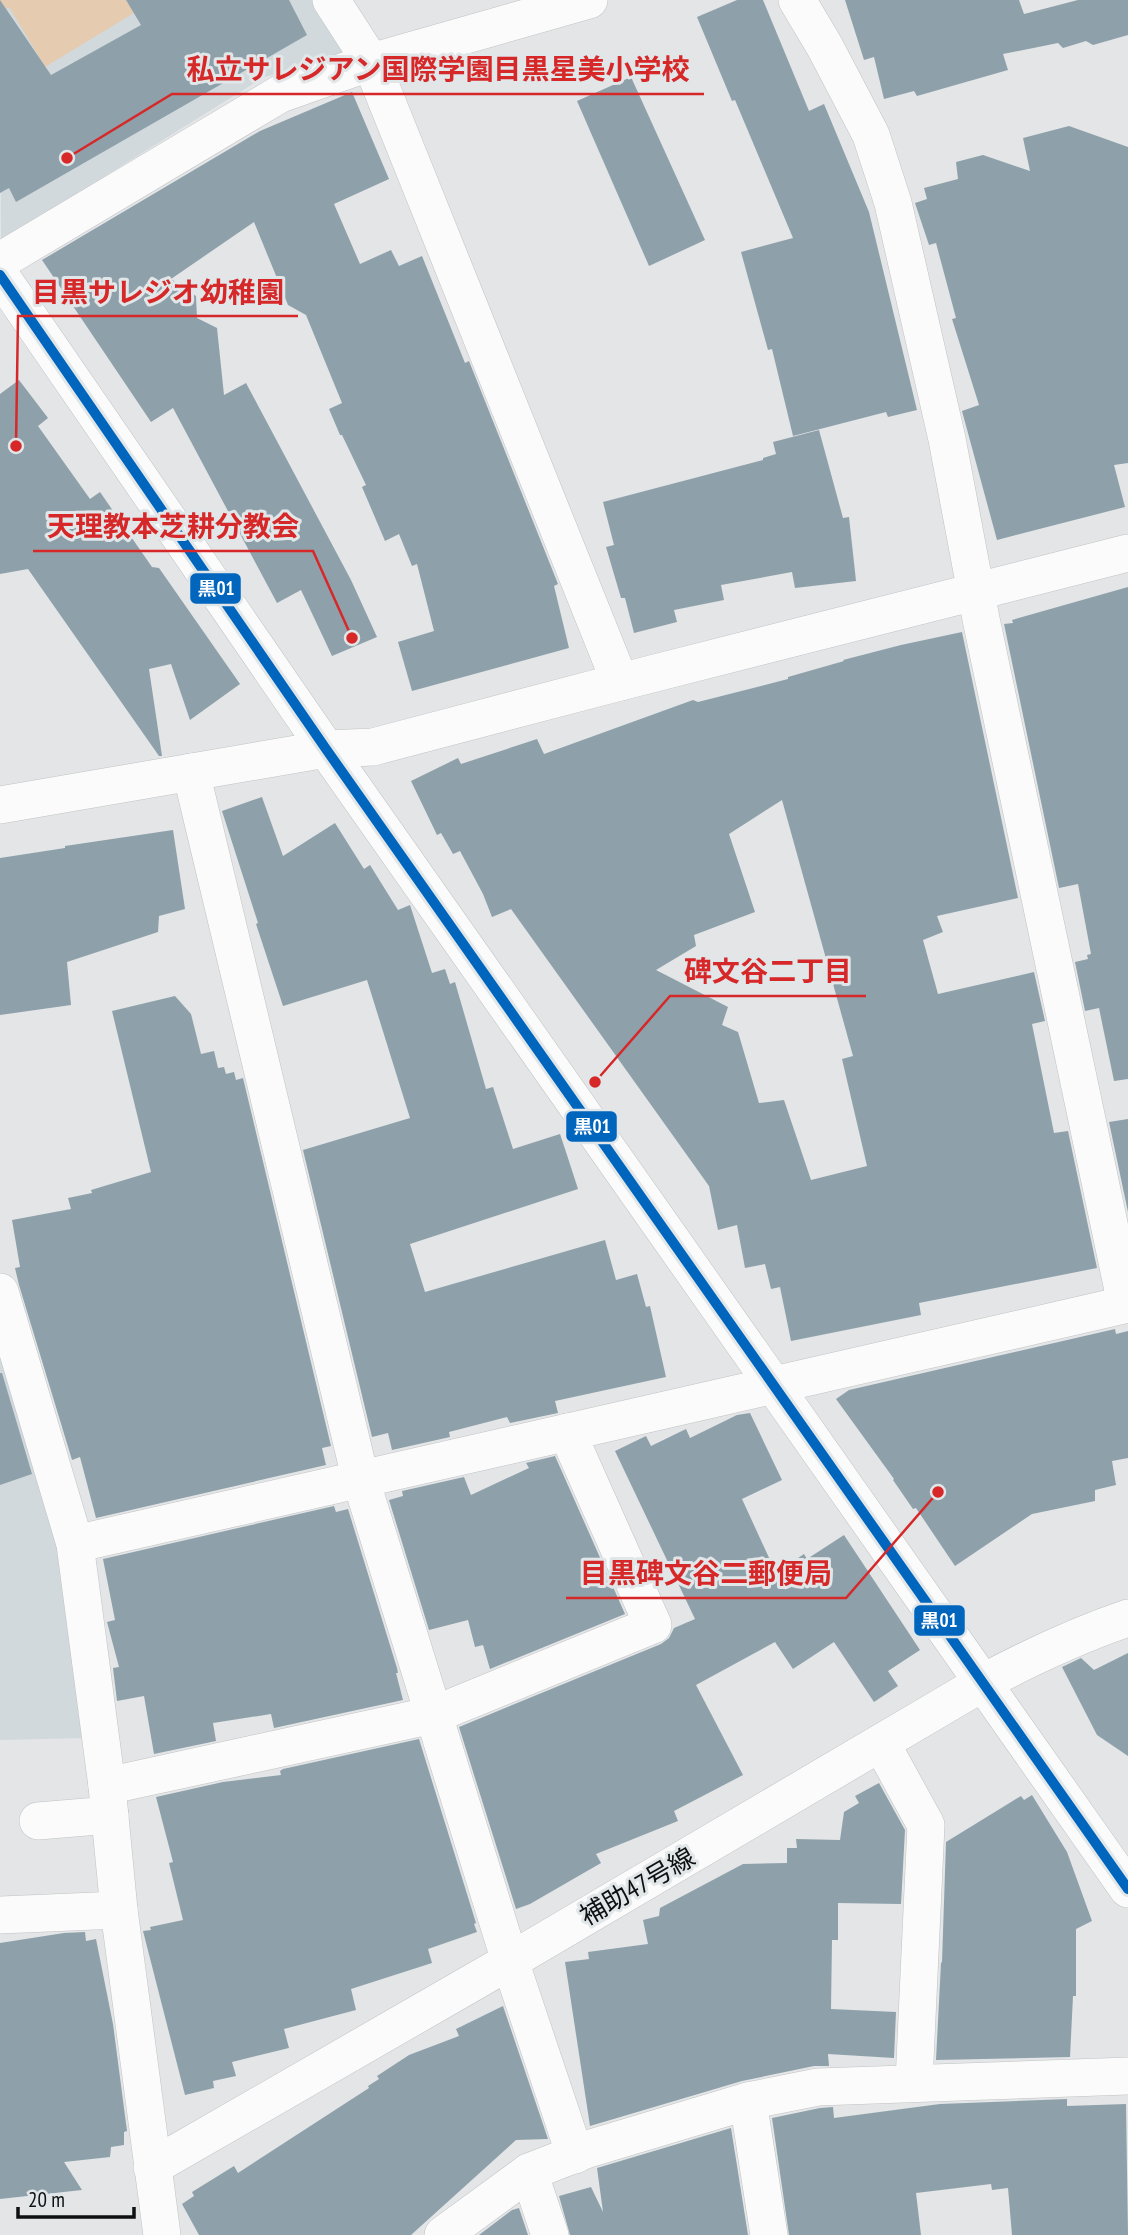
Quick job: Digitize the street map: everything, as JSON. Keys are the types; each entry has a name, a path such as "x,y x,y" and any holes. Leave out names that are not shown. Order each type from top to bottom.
{"street":[{"path":"331,0 371,62 620,682"},
{"path":"0,261 279,94 371,62 589,0"},
{"path":"75,1544 1127,1304 976,591 947,439 893,203 871,135 797,0"},
{"path":"0,275 326,749 1128,1889"},
{"path":"0,805 326,749 373,747 1128,553"},
{"path":"191,772 360,1477 510,1961 575,2155"},
{"path":"0,1292 75,1544 162,2235"},
{"path":"38,1821 108,1800 433,1715 653,1625 567,1432"},
{"name":"補助47号線","path":"152,2167 510,1961 984,1682 1085,1633 1128,1618"},
{"path":"881,1743 926,1825 914,2082"},
{"path":"0,1915 119,1910"},
{"path":"443,2235 529,2172 748,2101 818,2087 1128,2076"},
{"path":"748,2101 769,2235"},
{"path":"529,2172 550,2235"}],"shaded area":[{"path":"0,0 319,0 355,55 264,77 1,241"},
{"path":"0,0 126,0 134,13 45,67 9,7 0,13"},
{"path":"0,1346 60,1549 83,1738 0,1740"}],"building":[{"path":"0,0 51,75 141,25 126,0 289,0 307,35 16,202 9,188 0,193"},
{"path":"737,0 763,0 809,111 824,104 869,212 917,410 888,417 886,412 793,436 772,349 768,350 741,252 793,238 697,17"},
{"path":"845,0 1019,0 1024,14 1078,0 1128,0 1128,35 1093,45 1086,41 1063,48 1058,43 1003,54 1008,70 917,96 914,91 884,99 874,57 864,60"},
{"path":"631,77 705,240 649,266 577,101"},
{"path":"352,92 389,179 334,204 360,264 391,250 399,266 422,256 465,363 469,361 558,584 554,586 569,648 412,691 398,642 434,631 417,564 412,566 399,534 385,541 362,487 366,485 329,409 342,403 306,315 288,305 254,222 171,279 196,296 197,318 217,328 224,395 246,383 351,580 377,637 332,656 301,590 277,603 173,408 151,422 42,260 260,131"},
{"path":"1069,126 1128,147 1128,463 1114,465 1125,507 997,540 962,411 979,405 952,319 956,318 936,243 929,245 915,203 927,199 924,188 958,179 956,162 983,155 1030,171 1023,138"},
{"path":"19,380 48,418 38,426 90,499 100,492 152,567 159,568 240,684 190,720 171,664 149,669 162,756 159,756 28,569 0,574 0,394"},
{"path":"819,430 843,518 849,517 856,581 795,588 792,572 721,585 724,600 674,610 677,622 634,633 625,598 621,598 606,547 614,545 603,502 763,460 776,454 773,442"},
{"path":"1128,587 1128,1079 1114,1081 1099,1008 1085,1011 1075,962 1088,959 1087,955 1091,954 1078,884 1059,888 1004,624"},
{"path":"962,632 1018,898 937,916 943,932 923,940 938,994 1034,972 1045,1021 1032,1024 1054,1133 1068,1131 1097,1268 919,1303 921,1315 791,1341 780,1287 771,1289 765,1264 745,1268 737,1225 718,1230 709,1186 511,909 492,917 460,851 453,854 441,833 437,835 411,781 458,758 461,764 537,739 544,754 693,700 698,702 788,679 843,660","holes":["782,800 853,1056 842,1059 867,1166 811,1180 784,1100 759,1103 738,1032 722,1025 728,1007 656,970 696,946 694,935 755,912 729,834"]},
{"path":"262,797 283,856 335,823 364,869 370,865 398,910 410,905 432,973 445,969 450,984 455,982 486,1089 493,1087 513,1149 560,1134 567,1155 578,1189 410,1244 425,1292 605,1240 616,1280 637,1274 646,1307 650,1306 666,1377 555,1401 558,1413 510,1423 507,1417 449,1432 450,1437 392,1450 388,1433 372,1437 303,1150 410,1118 367,980 283,1006 222,811"},
{"path":"173,830 185,909 159,916 158,932 67,962 71,1005 0,1015 0,858"},
{"path":"175,996 191,1014 201,1054 214,1051 218,1068 224,1067 226,1074 234,1072 236,1080 243,1078 331,1446 322,1448 326,1465 96,1518 80,1457 72,1460 19,1285 15,1268 20,1267 12,1220 71,1209 68,1198 92,1193 91,1190 151,1172 112,1011"},
{"path":"1128,1119 1128,1212 1109,1122"},
{"path":"1115,1329 1116,1334 1128,1331 1128,1458 1112,1461 1116,1485 1095,1490 1095,1501 1032,1514 955,1566 836,1399 849,1390"},
{"path":"0,1373 32,1474 0,1485"},
{"path":"750,1413 782,1480 742,1499 776,1573 804,1554 807,1559 844,1535 920,1650 888,1671 898,1686 874,1702 834,1642 793,1669 775,1642 696,1685 743,1775 674,1811 678,1821 596,1854 601,1863 530,1904 516,1909 459,1727 661,1644 669,1638 674,1628 695,1619 615,1451 646,1436 651,1446 686,1429 690,1438 737,1415"},
{"path":"555,1456 625,1614 490,1669 483,1645 475,1647 468,1620 429,1630 389,1500 403,1496 402,1491 464,1477 471,1495 529,1468 526,1463"},
{"path":"334,1506 336,1512 348,1509 397,1668 403,1700 274,1728 271,1714 213,1723 216,1741 154,1754 144,1696 117,1701 113,1668 119,1667 107,1622 115,1620 103,1559"},
{"path":"1128,1653 1128,1756 1097,1735 1062,1667 1081,1658 1094,1670"},
{"path":"419,1739 477,1932 428,1949 432,1963 351,1989 356,2010 284,2029 289,2048 232,2062 236,2076 213,2081 214,2088 185,2095 143,1931 183,1920 169,1863 173,1862 156,1797 223,1782 281,1775 280,1771 283,1769"},
{"path":"879,1783 905,1830 901,1904 838,1903 838,1940 832,1940 831,2009 896,2012 894,2058 828,2054 829,2066 814,2066 742,2081 590,2126 565,1962 589,1959 588,1952 648,1944 643,1920 659,1916 660,1908 743,1864 787,1863 787,1848 797,1848 796,1839 840,1840 844,1812 859,1803 855,1796"},
{"path":"1032,1795 1067,1852 1092,1921 1076,1929 1076,1996 1073,1996 1070,2057 936,2060 946,1842 1021,1796 1024,1800"},
{"path":"85,1932 86,1941 96,1939 113,2024 127,2131 124,2132 124,2145 111,2147 110,2157 64,2162 82,2190 0,2199 0,1943"},
{"path":"503,2006 548,2139 516,2140 411,2235 199,2235 182,2204 194,2196 192,2192 234,2166 238,2173 369,2088 368,2086 379,2079 377,2076 409,2055 459,2036 456,2029"},
{"path":"1067,2099 1067,2106 1126,2104 1128,2235 1012,2235 1008,2188 992,2190 991,2184 916,2193 921,2235 789,2235 772,2118 833,2107 834,2118 940,2104"},
{"path":"731,2128 748,2235 570,2235 559,2196 591,2187 603,2212 597,2168"},
{"path":"519,2208 528,2235 479,2235 512,2210"}],"transit line":[{"name":"黒01","path":"0,275 326,749 1128,1889"}],"place":[{"name":"私立サレジアン国際学園目黒星美小学校","path":"67,158"},
{"name":"目黒サレジオ幼稚園","path":"16,446"},
{"name":"天理教本芝耕分教会","path":"352,638"},
{"name":"碑文谷二丁目","path":"595,1082"},
{"name":"目黒碑文谷二郵便局","path":"938,1492"}]}
